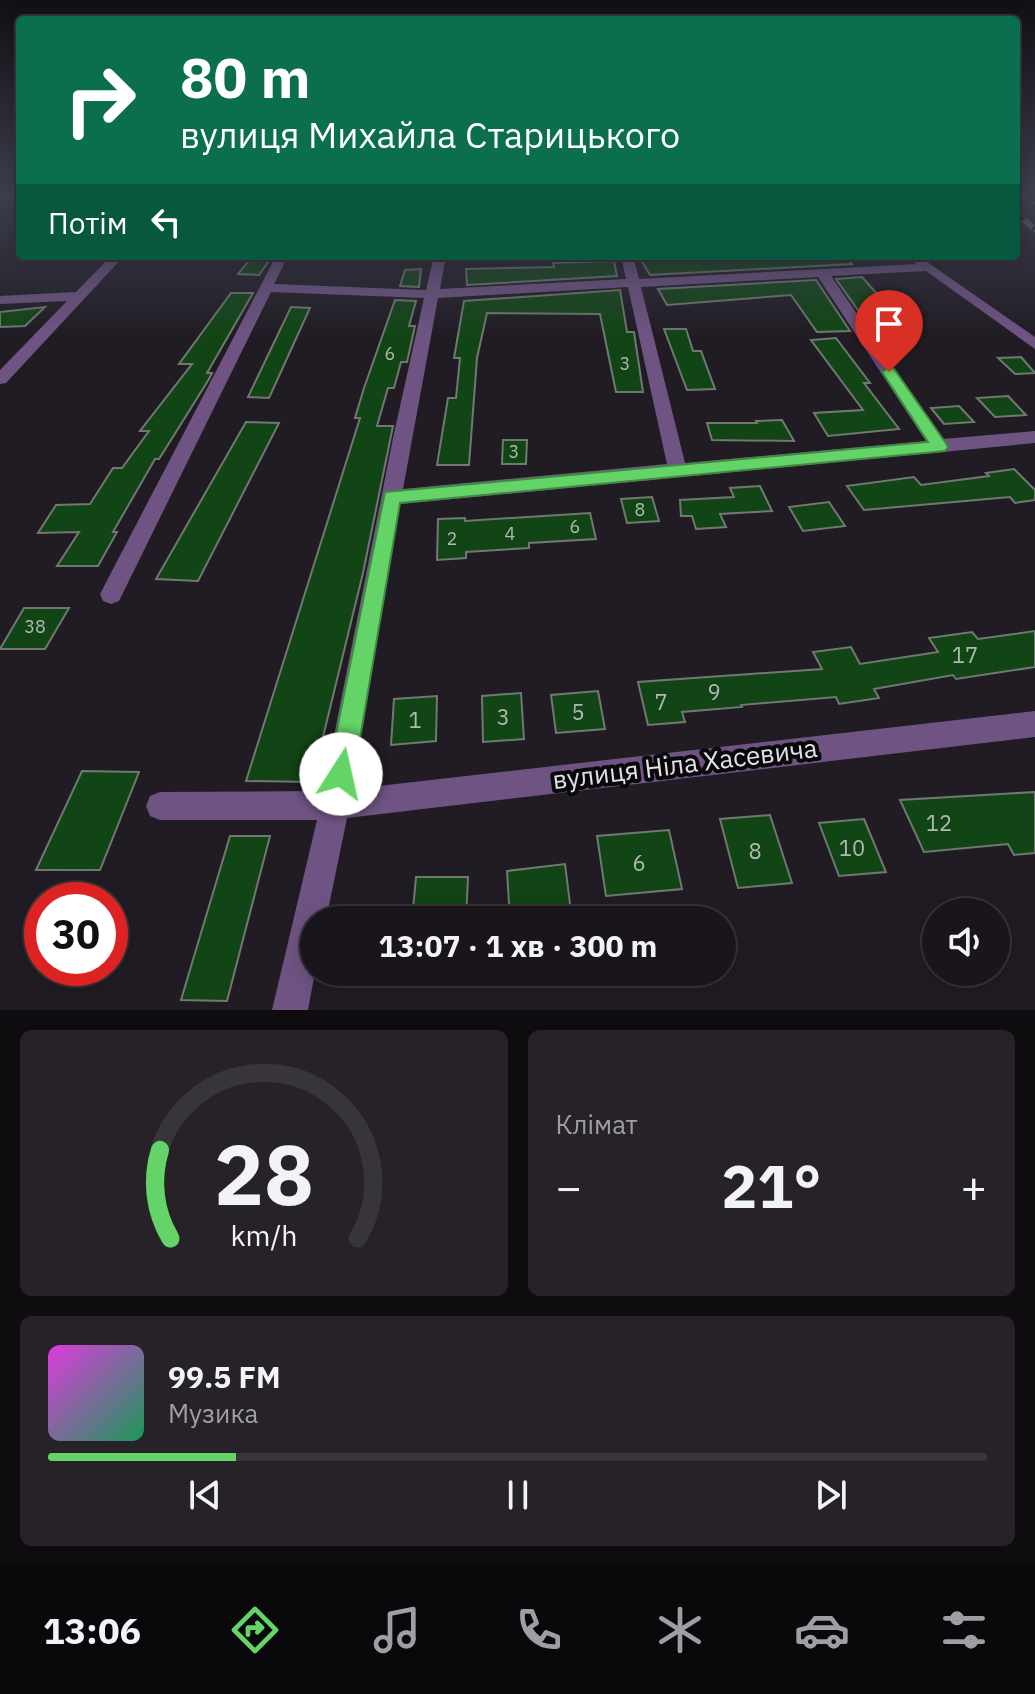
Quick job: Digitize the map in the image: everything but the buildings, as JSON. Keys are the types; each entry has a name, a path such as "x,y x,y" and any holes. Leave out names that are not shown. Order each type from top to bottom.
{"street":[{"path":"0,379 114,260"},
{"path":"111,594 280,260"},
{"path":"290,1010 335,805 439,260"},
{"path":"628,260 677,468"},
{"path":"919,260 1035,344"},
{"path":"266,288 431,294 929,267"},
{"path":"822,273 939,447"},
{"path":"0,300 77,296"},
{"path":"392,497 1035,437"},
{"name":"вулиця Ніла Хасевича","path":"160,806 335,805 1035,724"}],"route":[{"path":"341,774 392,497 677,468 939,447 889,372"}]}
